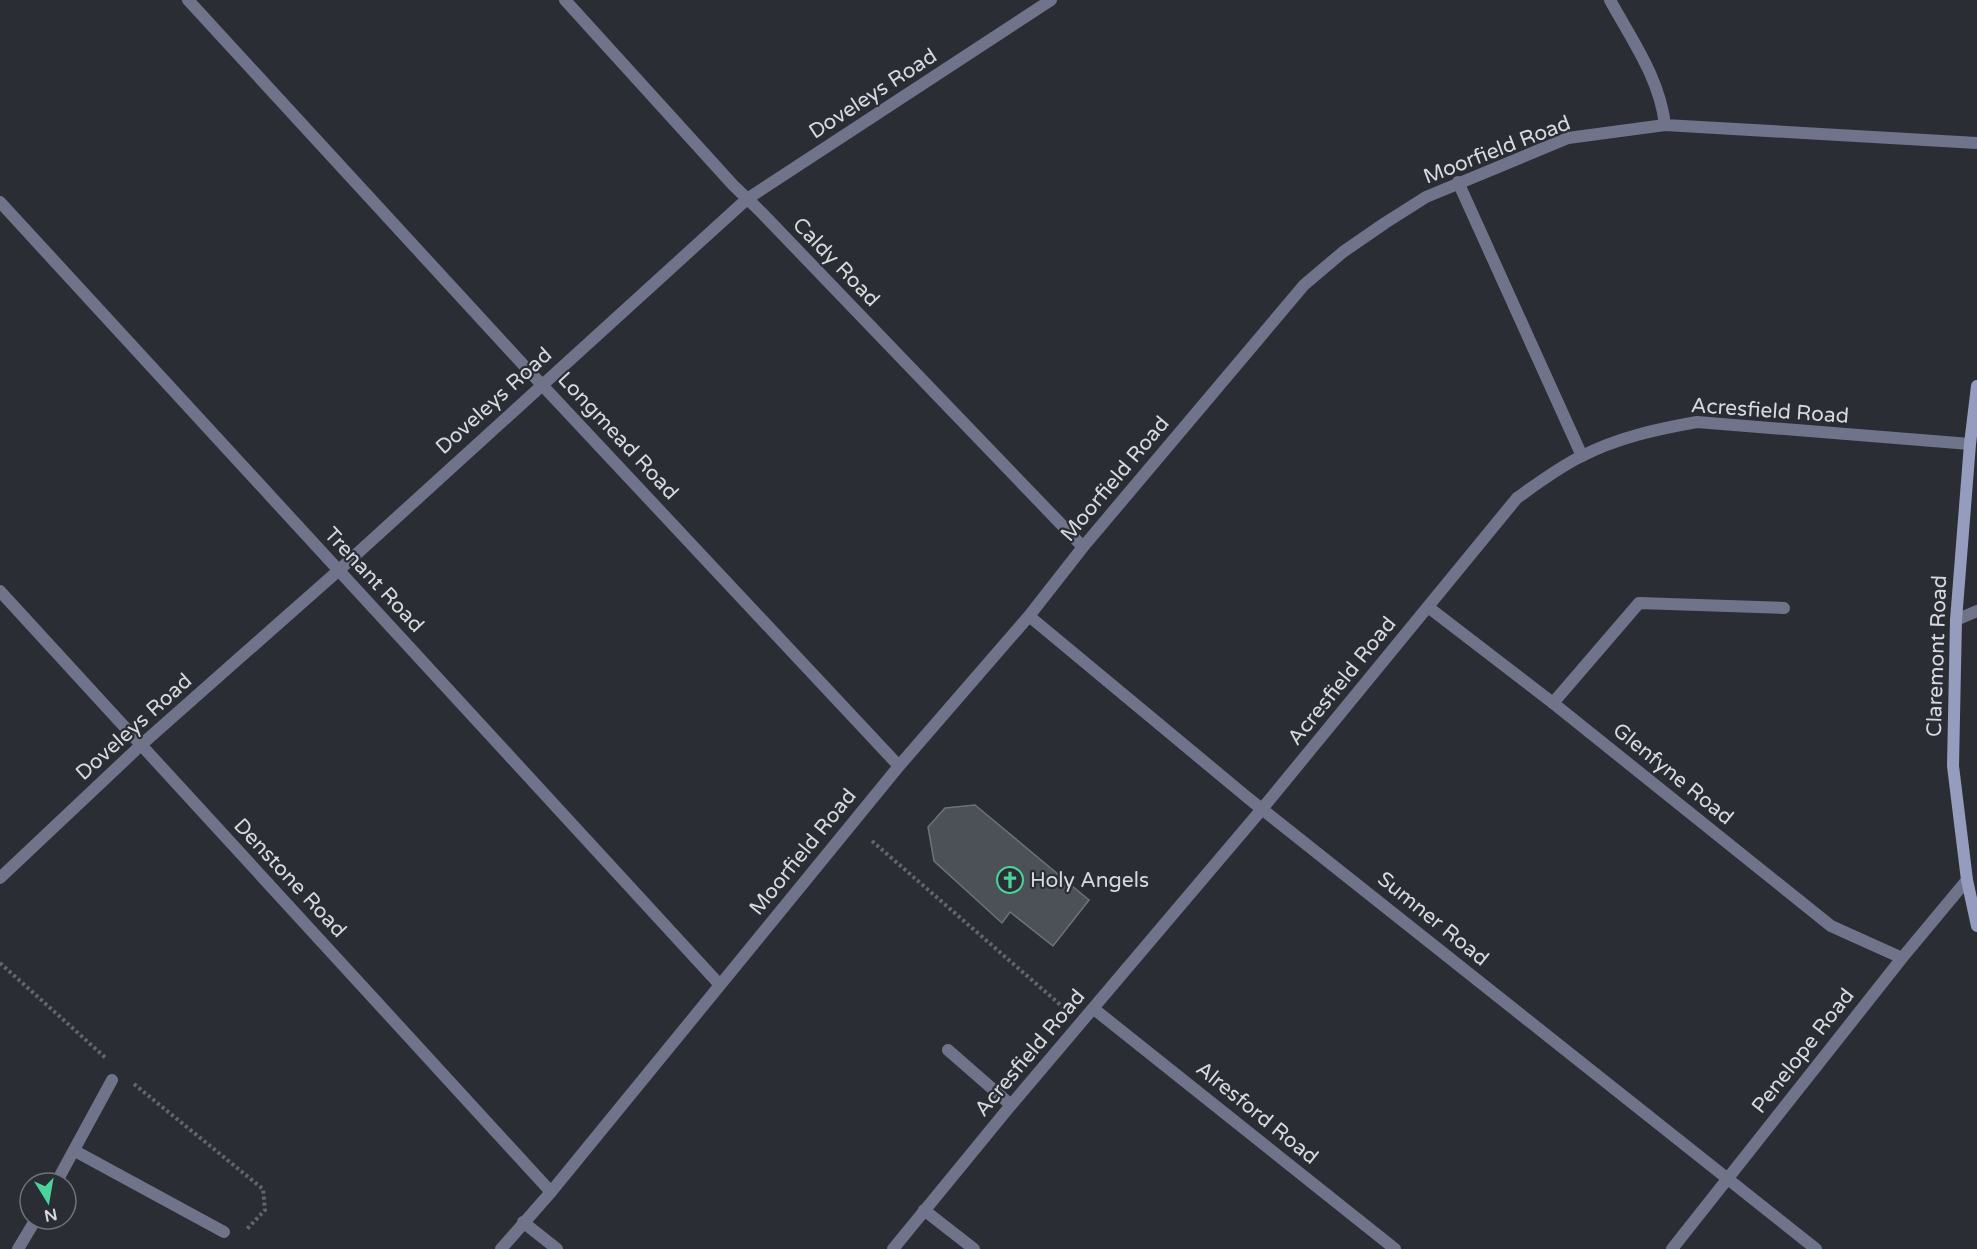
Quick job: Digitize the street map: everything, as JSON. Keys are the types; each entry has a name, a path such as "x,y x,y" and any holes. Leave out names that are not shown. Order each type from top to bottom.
{"main road":[{"name":"Claremont Road","path":"1977,386 1956,620 1953,766 1966,880 1975,909 1977,926"}],"street":[{"name":"Longmead Road","path":"188,0 899,766"},
{"name":"Caldy Road","path":"566,0 747,199 1083,548"},
{"name":"Doveleys Road","path":"0,878 141,745 339,570 747,199 1051,0"},
{"path":"1610,0 1656,83 1665,125"},
{"name":"Moorfield Road","path":"501,1249 899,766 1029,616 1083,548 1304,285 1343,252 1426,197 1568,138 1665,125 1977,143"},
{"path":"1458,182 1582,456"},
{"name":"Trenant Road","path":"0,202 720,984"},
{"name":"Acresfield Road","path":"893,1249 1011,1105 1262,809 1517,498 1582,456 1622,440 1659,429 1696,422 1970,444"},
{"name":"Denstone Road","path":"0,591 551,1191"},
{"path":"1553,703 1638,603 1784,608"},
{"name":"Glenfyne Road","path":"1428,607 1553,703 1831,926 1902,958"},
{"path":"1956,620 1977,611"},
{"name":"Sumner Road","path":"1029,616 1262,809 1816,1249"},
{"name":"Penelope Road","path":"1672,1249 1966,880"},
{"name":"Alresford Road","path":"1094,1009 1395,1249"},
{"path":"948,1050 1011,1105"},
{"path":"63,1171 112,1080"},
{"path":"75,1151 224,1232"},
{"path":"924,1210 974,1249"},
{"path":"523,1222 557,1249"},
{"path":"18,1249 29,1231"}],"path":[{"path":"872,841 1065,1009"},
{"path":"0,963 111,1063"},
{"path":"132,1082 263,1189 265,1210 247,1229"}],"building":[{"name":"Holy Angels","path":"975,805 1089,900 1053,946 1010,912 1002,923 934,861 928,827 945,808"}],"place":[{"name":"Holy Angels","path":"1010,880"}]}
